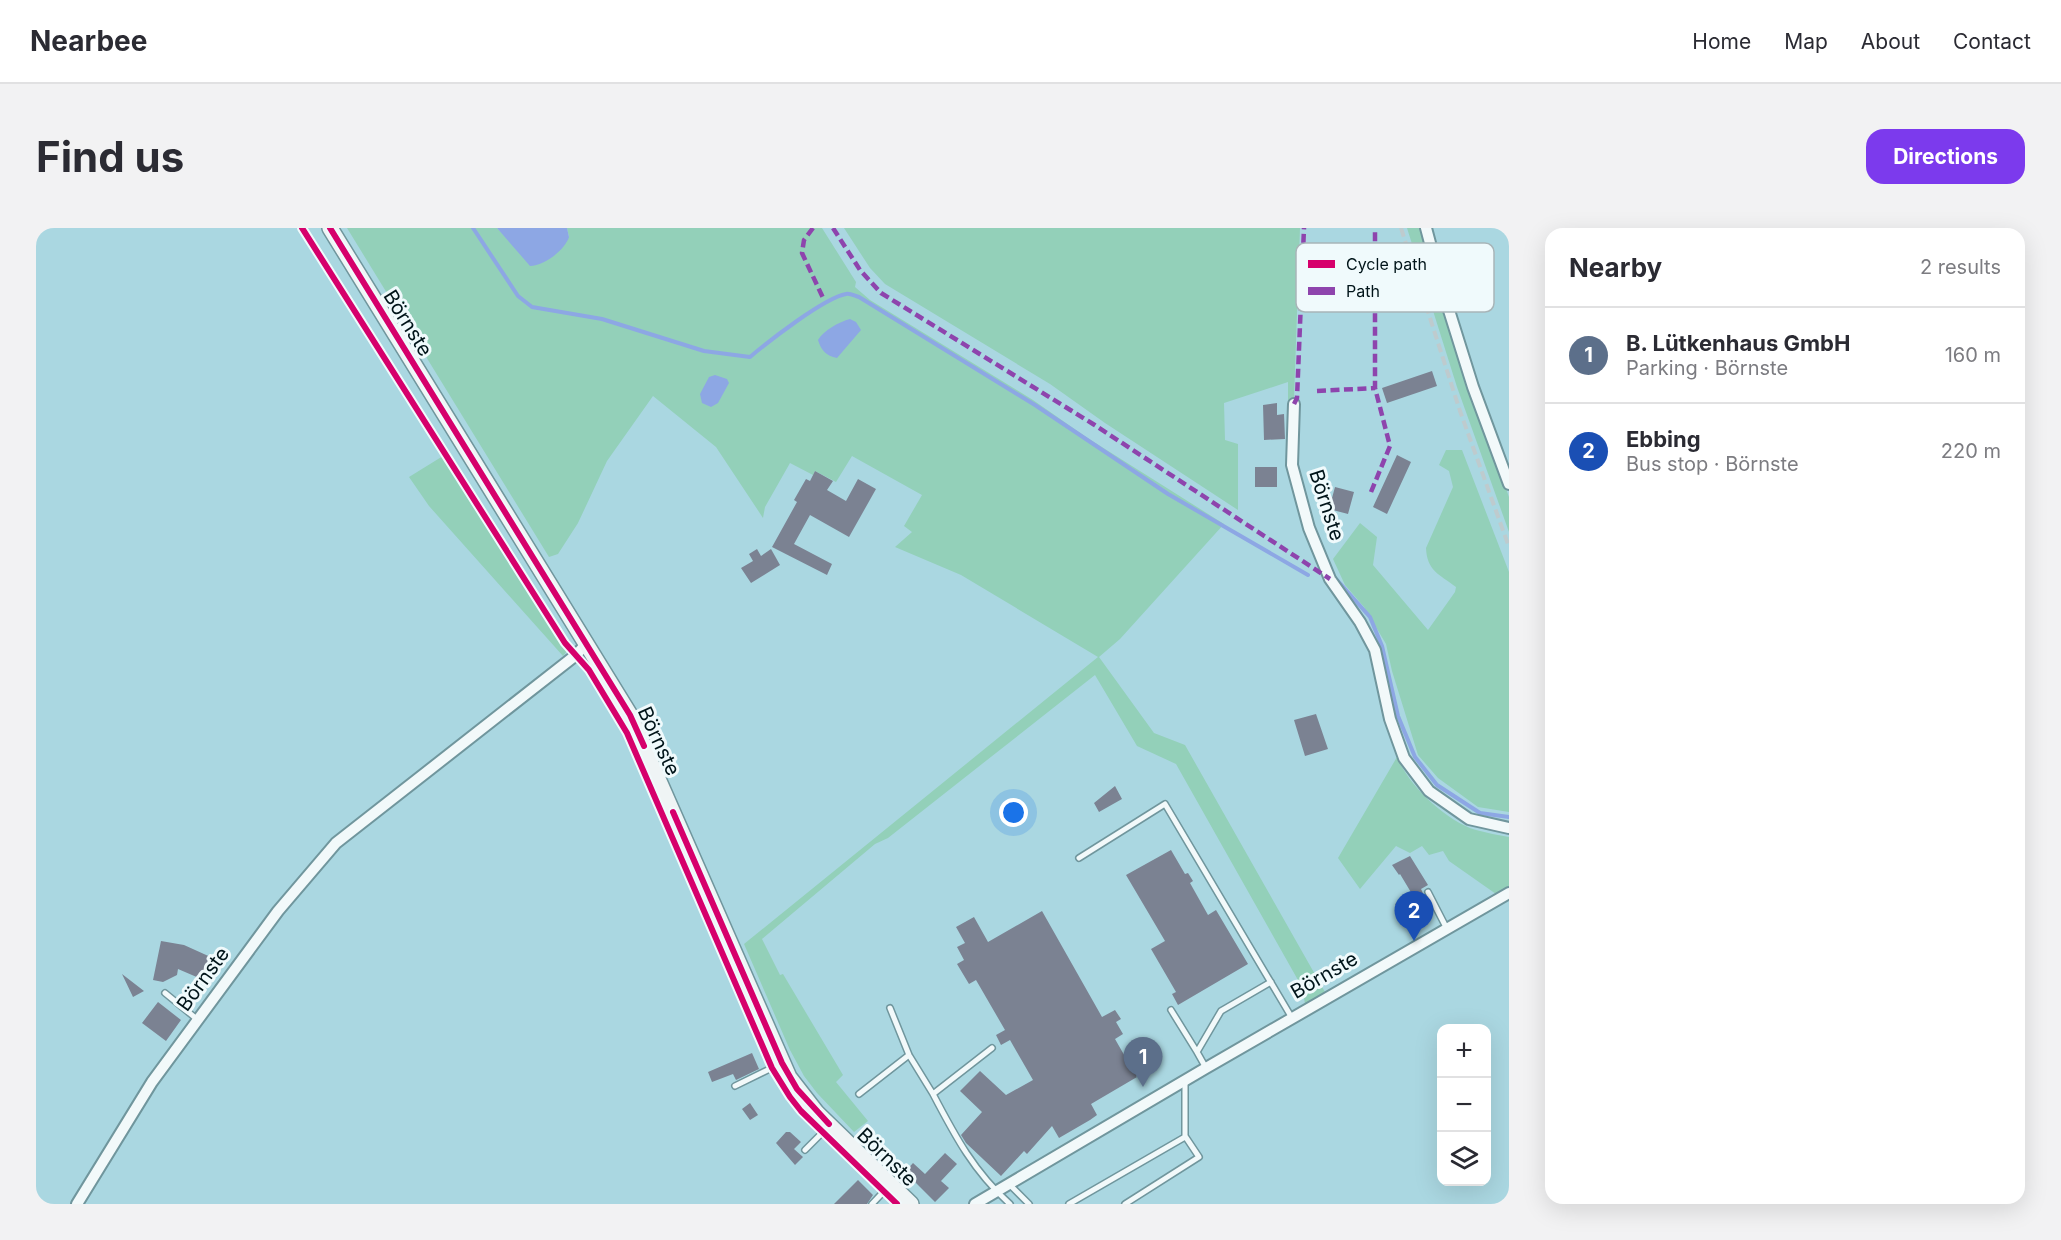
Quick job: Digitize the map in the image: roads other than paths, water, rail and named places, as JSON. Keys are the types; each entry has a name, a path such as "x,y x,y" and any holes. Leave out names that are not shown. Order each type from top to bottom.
{"street":[{"name":"Börnste","path":"330,228 630,715 782,1064 797,1089 830,1125 911,1204"},
{"path":"1426,228 1430,243"},
{"path":"1450,312 1473,387 1509,484"},
{"name":"Börnste","path":"1294,404 1292,465 1309,528 1330,579 1360,622 1375,650 1390,719 1404,758 1429,791 1469,819 1509,828"},
{"name":"Börnste","path":"77,1204 152,1082 278,911 336,843 576,655 586,644"},
{"name":"Börnste","path":"975,1204 1509,893"}],"lane":[{"path":"1079,858 1165,804 1292,1018"},
{"path":"1428,892 1447,928"},
{"path":"1197,1052 1221,1011 1271,982"},
{"path":"165,993 198,1020"},
{"path":"890,1008 909,1055 961,1147 996,1192 1010,1204"},
{"path":"1171,1010 1206,1068"},
{"path":"933,1094 992,1048"},
{"path":"859,1094 909,1055"},
{"path":"735,1086 782,1064"},
{"path":"1125,1204 1199,1157 1185,1136 1185,1081"},
{"path":"805,1150 830,1125"},
{"path":"1070,1204 1185,1136"},
{"path":"872,1204 890,1184"},
{"path":"1010,1184 1029,1204"}],"water":[{"path":"497,228 567,228 569,237 563,247 553,256 530,266"},
{"path":"850,319 856,322 861,330 837,358 827,354 822,350 818,340 832,327"},
{"path":"715,375 727,379 729,383 718,403 711,407 702,403 700,394 709,377"}],"waterway":[{"path":"473,228 518,296 532,307 602,319 704,351 750,357 824,303 846,294 859,297 1035,405 1168,494 1308,575"},
{"path":"1337,580 1370,617 1382,646 1398,716 1415,757 1437,785 1480,813 1509,817"}],"railway":[{"path":"1401,228 1406,243"},
{"path":"1428,312 1460,411 1509,547"}],"place":[{"name":"Ebbing","path":"1414,941"},
{"name":"B. Lütkenhaus GmbH","path":"1143,1087"}]}
